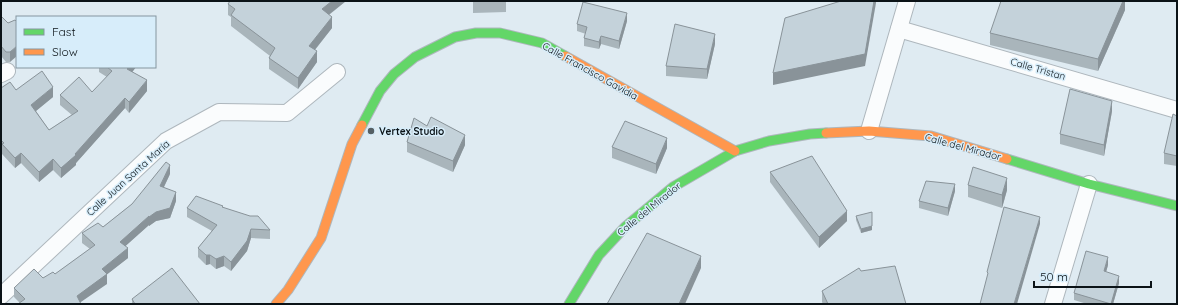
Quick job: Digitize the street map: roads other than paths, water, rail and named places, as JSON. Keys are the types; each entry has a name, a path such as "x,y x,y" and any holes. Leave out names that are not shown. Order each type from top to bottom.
{"street":[{"path":"869,131 907,1"},
{"name":"Calle Tristan","path":"899,29 1177,110"},
{"name":"Calle Francisco Gavidia","path":"276,304 288,290 321,238 352,144 380,91 394,74 415,57 455,37 476,33 500,33 542,43 734,151"},
{"name":"Calle Juan Santa María","path":"1,296 166,142 219,112 287,114 337,72"},
{"name":"Calle del Mirador","path":"569,304 599,255 625,227 673,187 734,151 769,141 810,134 869,131 931,136 1090,184 1177,206"},
{"path":"1053,304 1090,184"}],"place":[{"name":"Vertex Studio","path":"371,131"}]}
